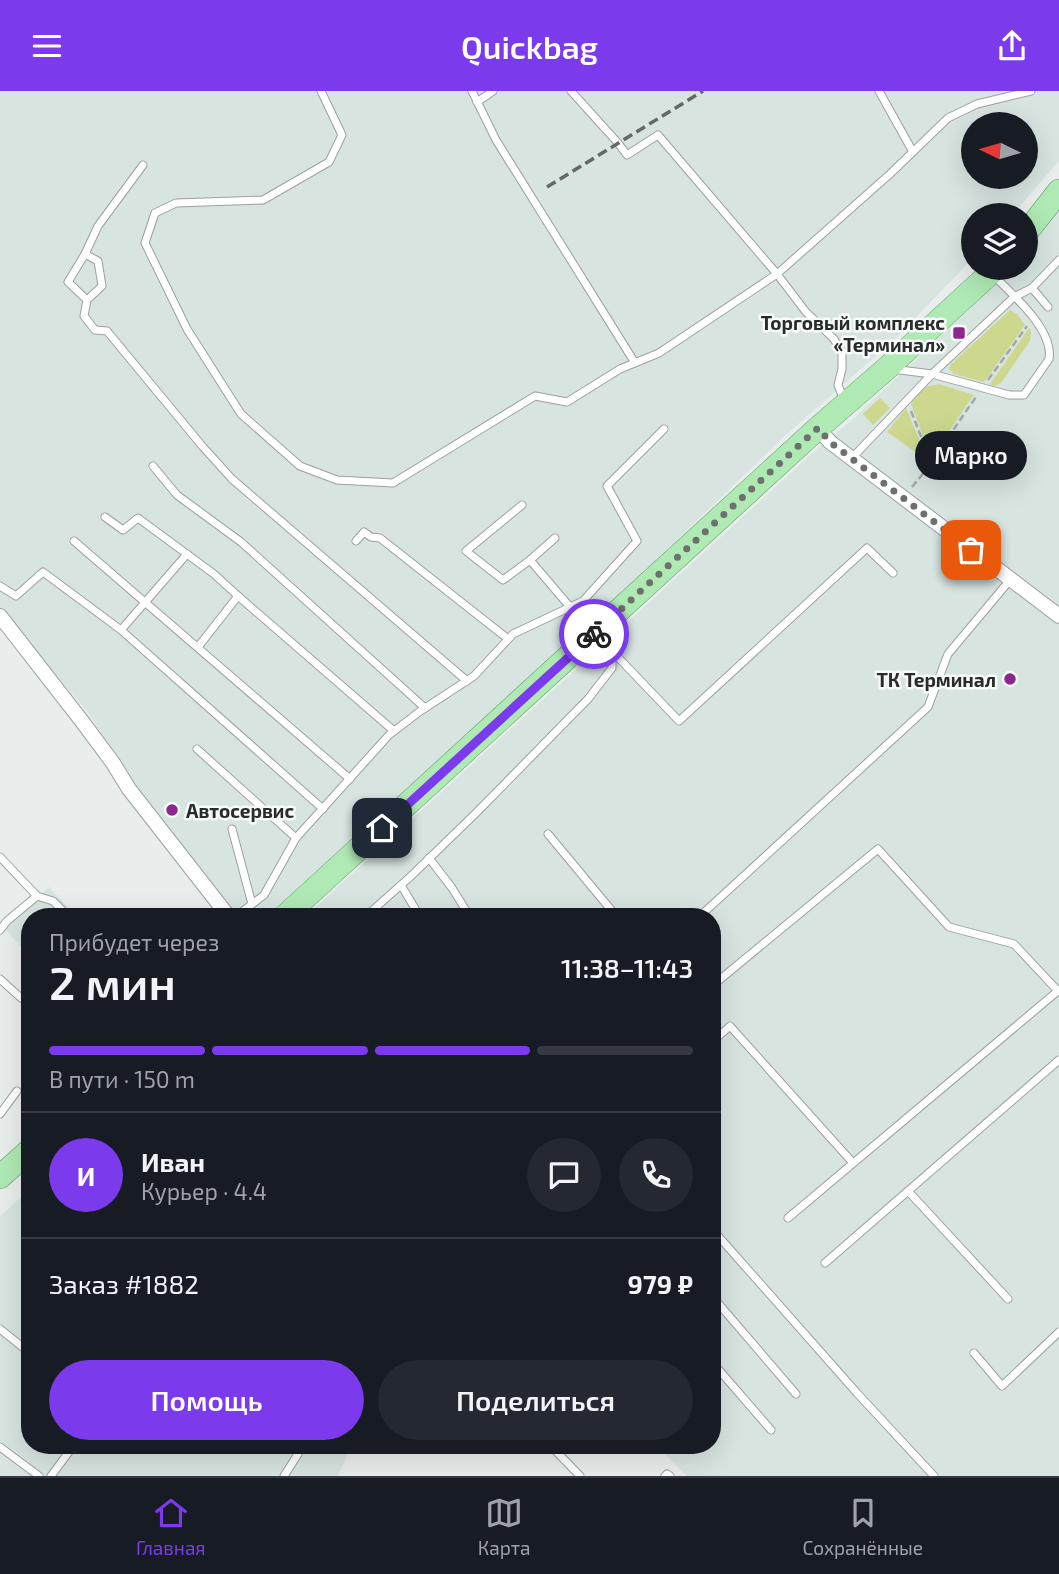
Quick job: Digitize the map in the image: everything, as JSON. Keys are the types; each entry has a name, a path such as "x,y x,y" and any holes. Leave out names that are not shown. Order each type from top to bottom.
{"main road":[{"path":"1038,218 1059,191"},
{"path":"294,908 983,280"},
{"path":"0,1177 21,1158"}],"street":[{"path":"818,428 830,442 1059,616"},
{"path":"0,616 222,908"}],"lane":[{"path":"321,91 342,135 329,162 263,201 176,203 155,213 145,243 187,329 241,414 300,466 337,480 393,483 536,396 567,402 620,369 659,353 776,274 890,174 948,118 977,104 1031,91"},
{"path":"472,91 496,140 635,363"},
{"path":"477,102 493,91"},
{"path":"571,91 626,155 658,135 806,312 834,339 842,353 838,385 846,404"},
{"path":"879,91 913,152"},
{"path":"87,300 68,282 98,226 143,165"},
{"path":"85,254 98,261 102,286 87,300 84,316 96,330 107,331 232,479 467,681"},
{"path":"852,458 932,374 1014,297 1032,288 1059,260"},
{"path":"886,369 932,374 1009,395 1024,395 1051,352 1048,341 1033,317 1001,280"},
{"path":"1032,288 1048,307"},
{"path":"247,908 264,895 296,838 394,731 474,676 513,633 583,601 637,541 607,486 664,429"},
{"path":"153,466 177,495 241,542 425,708"},
{"path":"522,505 466,551 503,580 530,561 555,538"},
{"path":"105,517 123,530 138,518 215,574 394,731"},
{"path":"356,541 364,532 371,537 380,538 508,639"},
{"path":"74,541 350,779"},
{"path":"596,633 678,721 867,548 893,573"},
{"path":"121,630 187,554"},
{"path":"530,561 570,607"},
{"path":"0,586 16,596 43,572 121,630 323,809"},
{"path":"709,908 928,707 948,654 1010,580"},
{"path":"198,647 238,596"},
{"path":"375,908 522,768 588,699 612,669 612,651"},
{"path":"197,749 296,838"},
{"path":"232,829 252,904"},
{"path":"548,835 609,908"},
{"path":"721,979 878,849 949,927 1014,944 1058,991 788,1218"},
{"path":"0,857 37,896 53,901 60,908"},
{"path":"429,858 464,908"},
{"path":"401,885 415,908"},
{"path":"23,908 37,896"},
{"path":"0,930 21,910"},
{"path":"0,979 21,998"},
{"path":"721,1034 730,1026 853,1163"},
{"path":"825,1263 1059,1061"},
{"path":"0,1114 18,1091"},
{"path":"908,1191 1008,1299"},
{"path":"721,1239 934,1476"},
{"path":"721,1306 796,1394"},
{"path":"0,1329 21,1346"},
{"path":"974,1353 1002,1386 1059,1332"},
{"path":"721,1372 771,1430"},
{"path":"0,1447 39,1476"},
{"path":"51,1476 67,1454"},
{"path":"284,1476 298,1454"},
{"path":"559,1454 580,1476"}],"path":[{"path":"907,401 931,462 1033,317"}],"shaded area":[{"path":"0,91 1059,91 1059,161 1038,185 1038,112 961,112 961,189 1035,189 1022,203 961,203 961,270 893,341 787,434 633,582 276,908 230,908 133,787 87,711 0,608"},
{"path":"1059,210 1059,1476 687,1476 665,1454 721,1454 721,908 315,908 853,419 1000,280 1038,280 1038,238"},
{"path":"49,887 69,908 27,908"},
{"path":"21,914 21,946 5,929"},
{"path":"21,1197 21,1454 348,1454 338,1476 0,1476 0,1216"}],"green space":[{"path":"1010,310 1017,314 1025,325 984,382 954,374 949,369 951,364"},
{"path":"1029,328 1030,341 1001,383 994,386 990,384"},
{"path":"939,384 974,395 931,457 911,404 924,387"},
{"path":"880,398 890,408 873,425 863,414"},
{"path":"906,408 928,461 887,432"}],"railway":[{"path":"547,187 703,91"}],"way so far":[{"path":"594,634 818,428 830,442 971,550"}],"place":[{"name":"Торговый комплекс «Терминал»","path":"959,333"},
{"name":"Марко","path":"971,550"},
{"name":"ТК Терминал","path":"1010,679"},
{"name":"Автосервис","path":"172,810"}],"route":[{"path":"382,828 594,634"}]}
